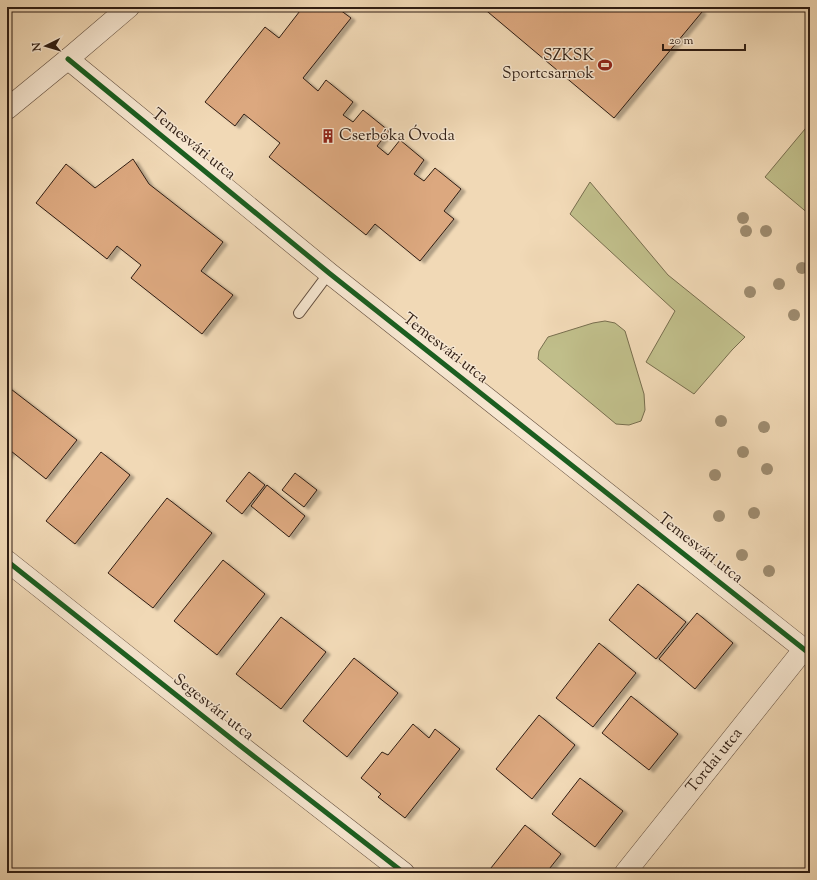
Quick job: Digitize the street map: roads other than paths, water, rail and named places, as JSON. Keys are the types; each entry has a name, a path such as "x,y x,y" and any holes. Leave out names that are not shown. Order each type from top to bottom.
{"street":[{"path":"7,109 129,7"},
{"name":"Temesvári utca","path":"68,59 329,273 807,651"},
{"name":"Segesvári utca","path":"7,561 231,739 404,873"},
{"name":"Tordai utca","path":"625,873 807,651"}],"lane":[{"path":"299,314 329,273"}],"place":[{"name":"SZKSK Sportcsarnok","path":"605,65"},
{"name":"Cserbóka Óvoda","path":"328,136"}]}
